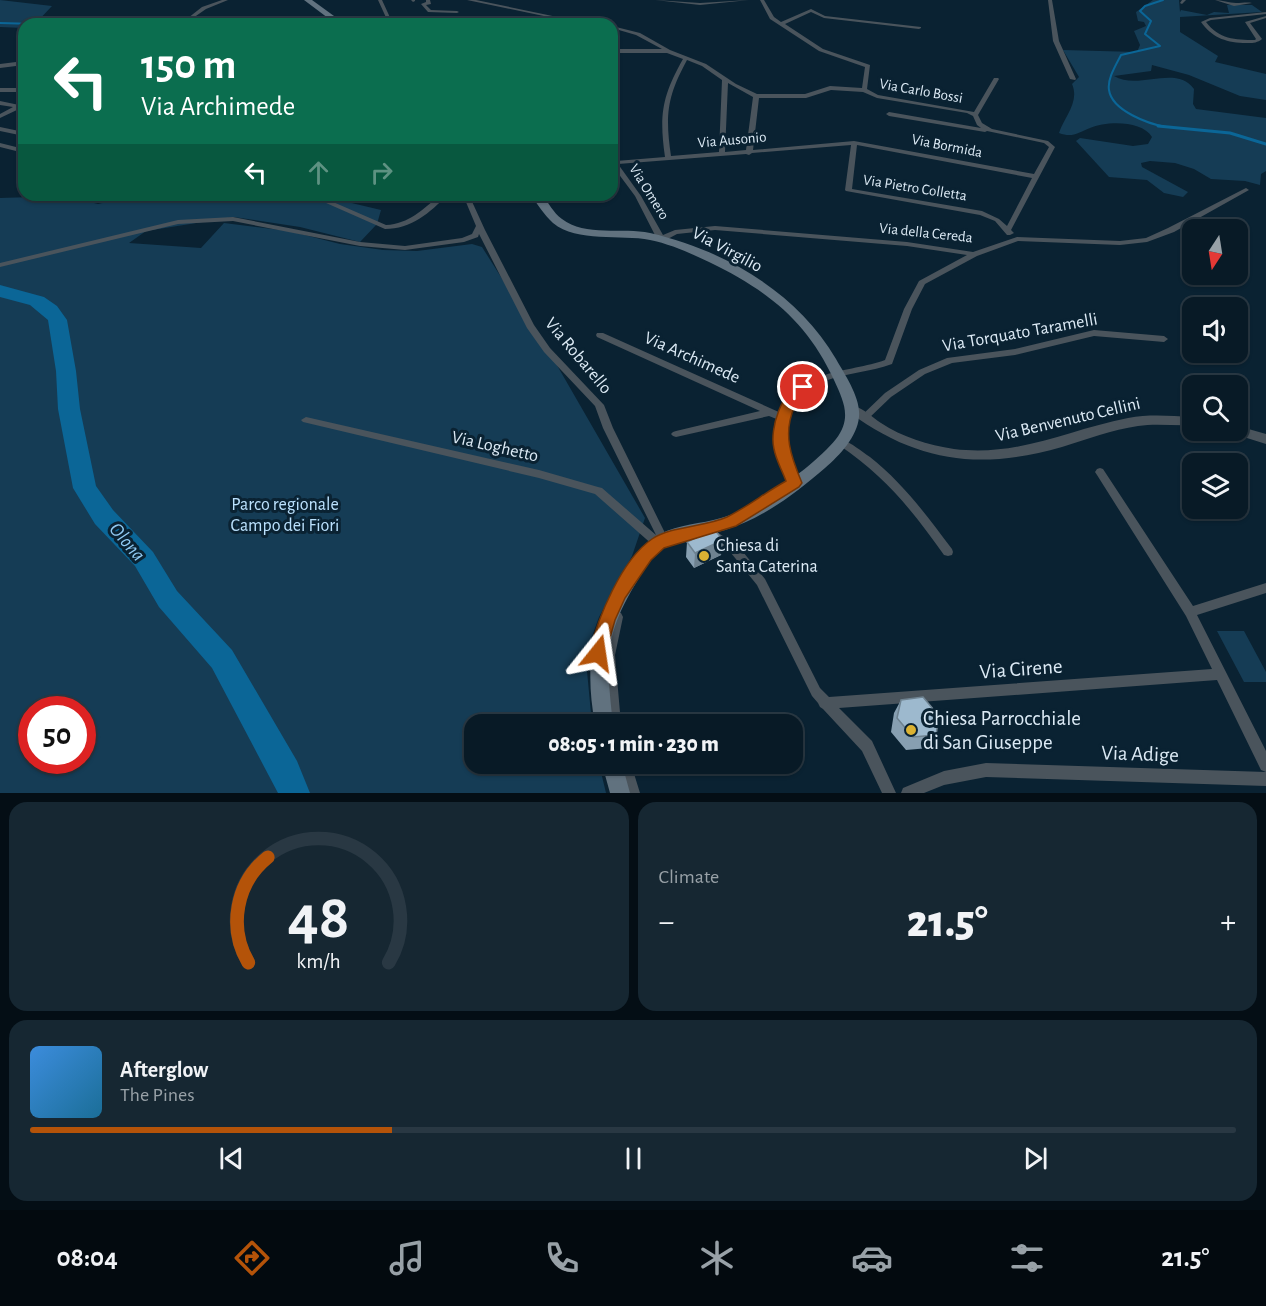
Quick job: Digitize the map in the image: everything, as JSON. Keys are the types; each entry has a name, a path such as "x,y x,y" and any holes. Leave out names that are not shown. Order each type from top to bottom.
{"main road":[{"path":"307,0 332,18"},
{"name":"Via Virgilio","path":"540,201 560,223 579,230 662,239 703,255 784,302 813,333 859,414"},
{"path":"602,714 597,690 598,653 607,620 619,594 645,556 661,541 731,522 794,483 824,463 846,439 859,414"},
{"path":"615,774 620,793"}],"street":[{"path":"190,18 193,14 226,0"},
{"path":"381,0 388,18"},
{"path":"428,0 429,3 423,4 430,11 457,12"},
{"path":"457,12 467,0 558,18"},
{"path":"657,0 700,4 747,0"},
{"path":"762,0 772,18 822,50 868,66 864,90"},
{"path":"1050,0 1056,41 1073,79"},
{"path":"1217,0 1234,5 1249,1 1266,15"},
{"path":"783,23 811,10 824,17 919,28"},
{"path":"457,12 459,18"},
{"path":"1266,15 1247,22 1259,39 1256,41 1223,40 1210,32 1203,22 1210,19 1266,15"},
{"path":"490,18 501,16"},
{"path":"618,29 638,34 685,59 704,65 725,80 756,96 749,153"},
{"path":"618,51 668,51"},
{"path":"668,159 662,119 665,103 685,59"},
{"path":"0,66 18,64"},
{"name":"Via Carlo Bossi","path":"975,115 996,79"},
{"path":"722,155 725,80"},
{"name":"Via Carlo Bossi","path":"756,96 806,96 830,88 864,90 867,94 975,115"},
{"path":"0,90 18,89"},
{"path":"0,103 18,106"},
{"path":"1,113 9,105"},
{"path":"1,113 18,108"},
{"name":"Via Carlo Bossi","path":"889,114 990,130 1046,142 1052,147 1035,176"},
{"name":"Via Carlo Bossi","path":"975,115 979,124 990,130"},
{"path":"0,129 18,133"},
{"name":"Via Ausonio","path":"618,162 854,143"},
{"name":"Via Bormida","path":"854,143 1035,176"},
{"name":"Via Pietro Colletta","path":"854,143 848,190 982,213 1008,230 1017,239"},
{"path":"0,145 18,150"},
{"name":"Via Omero","path":"618,169 638,196 662,239"},
{"path":"1008,230 1035,176"},
{"name":"Via della Cereda","path":"662,239 675,232 715,228 907,243 974,254 1017,239 1120,243 1147,240 1171,230 1246,189"},
{"path":"325,201 385,227 398,228 411,224 437,201"},
{"name":"Via Robarello","path":"468,201 479,227 530,326 547,350 599,405 661,541"},
{"path":"0,265 178,222 233,219 360,244 405,248 448,244 464,240 475,235 479,227"},
{"path":"794,483 781,449 783,418 789,403 803,387 821,379 873,369 889,362 908,309 922,283 974,254"},
{"name":"Via Torquato Taramelli","path":"859,414 922,372 950,360 1016,352 1094,333 1164,339"},
{"name":"Via Archimede","path":"600,335 783,418"},
{"path":"676,434 771,412"},
{"name":"Via Benvenuto Cellini","path":"859,414 932,449 968,457 1011,455 1149,419 1182,421"},
{"name":"Via Loghetto","path":"306,420 539,474 598,491 661,541"},
{"path":"1248,434 1266,439"},
{"path":"842,443 881,469 904,493 948,552"},
{"path":"1100,471 1190,612 1266,765"},
{"path":"703,529 735,550 761,582 824,703 867,746 889,793"},
{"path":"1190,612 1266,588"},
{"path":"614,714 609,655 619,610 619,594"},
{"name":"Via Cirene","path":"824,703 1221,674"},
{"name":"Via Adige","path":"908,793 944,778 986,770 1266,779"},
{"path":"628,774 633,793"}],"green space":[{"path":"0,0 52,6 41,18 18,18 18,28 0,27"},
{"path":"1153,0 1179,0 1180,12 1181,10 1207,15 1214,12 1229,13 1227,5 1252,5 1262,12 1180,17 1180,32 1218,56 1215,62 1266,74 1266,100 1240,96 1189,75 1152,65 1151,71 1114,76 1134,81 1177,79 1186,82 1194,89 1193,104 1196,109 1266,118 1266,171 1261,174 1260,185 1245,181 1211,179 1194,169 1175,163 1150,161 1141,163 1142,167 1188,192 1183,197 1164,193 1147,180 1109,177 1076,141 1080,138 1133,146 1148,144 1152,137 1140,127 1114,123 1071,135 1059,133 1073,103 1072,84 1079,77 1063,50 1137,52 1140,45 1134,31 1146,26 1144,22 1138,21 1136,12"},
{"name":"Parco regionale Campo dei Fiori","path":"18,197 18,201 86,201 98,204 111,201 343,201 381,210 377,224 360,242 300,227 234,217 146,231 129,243 201,248 224,223 289,231 340,244 383,250 417,251 472,244 482,247 558,367 645,518 632,556 599,617 590,642 587,671 591,714 464,714 464,774 601,774 606,793 0,793 0,198"},
{"path":"1217,631 1244,631 1266,672 1266,682 1244,682"}],"building":[{"path":"714,529 723,540 695,553 687,542"},
{"path":"923,697 939,716 936,735 913,737 897,718 901,700"}],"waterway":[{"path":"1163,0 1145,6 1140,11 1151,21 1145,34 1160,46 1121,55 1112,72 1109,90 1117,104 1124,110 1141,120 1165,127"},
{"path":"0,23 18,24"},
{"path":"1158,126 1165,127"},
{"path":"1165,127 1230,133 1266,144"},
{"name":"Olona","path":"0,291 37,301 50,310 57,320 66,371 69,409 85,488 104,517 144,559 168,599 222,659 286,772 294,793"}],"place":[{"name":"Chiesa di Santa Caterina","path":"704,556"},
{"name":"Chiesa Parrocchiale di San Giuseppe","path":"911,730"}],"route":[{"path":"598,653 607,620 619,594 645,556 658,543 663,539 731,522 794,483 781,449 780,437 783,418 789,403 803,387"}]}
